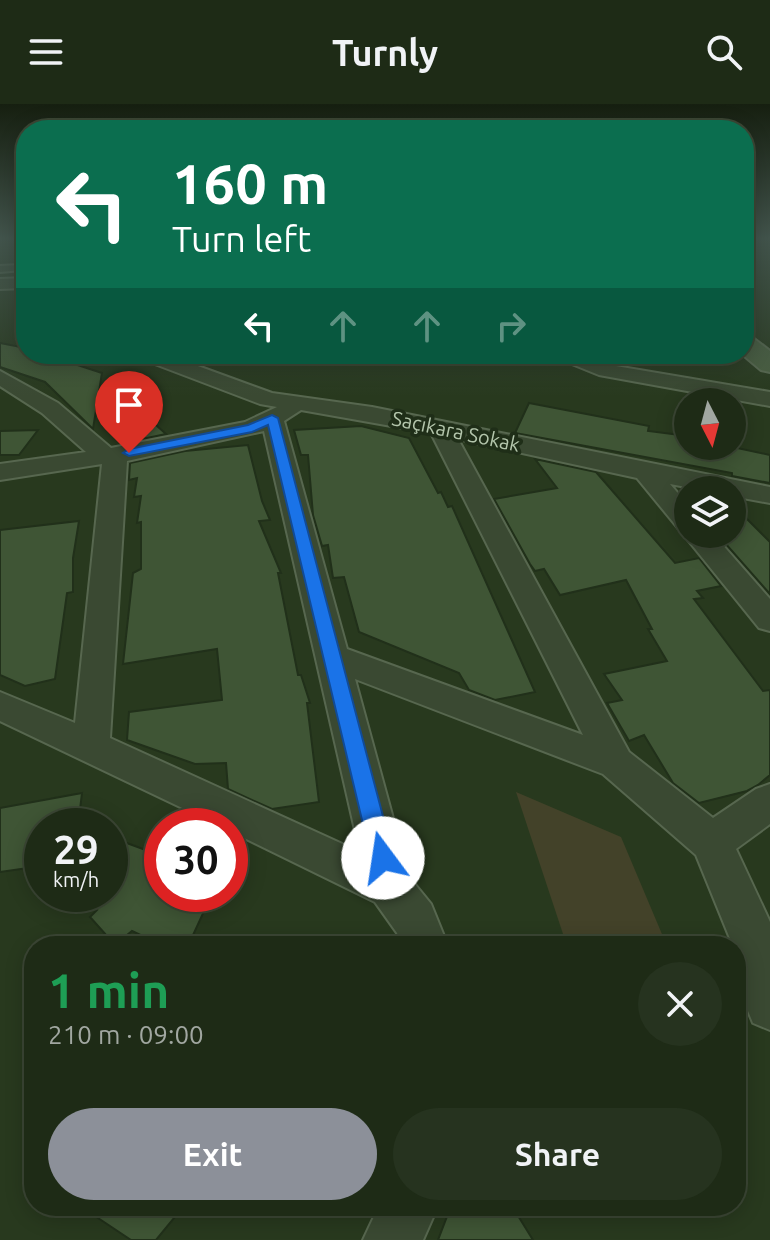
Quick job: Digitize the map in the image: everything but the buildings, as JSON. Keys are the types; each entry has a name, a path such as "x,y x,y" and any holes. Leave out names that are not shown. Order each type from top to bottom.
{"main road":[{"path":"754,325 770,338"},
{"path":"754,351 770,364"}],"street":[{"name":"Saçıkara Sokak","path":"173,364 268,399 287,411 440,428 770,495"},
{"path":"587,364 599,369 770,399"},
{"path":"0,377 50,408 110,455"},
{"path":"0,402 30,395"},
{"path":"0,472 252,428 287,411 333,657 390,887 415,920 421,936"},
{"path":"440,428 616,763"},
{"path":"91,746 110,455"},
{"path":"646,472 674,505"},
{"path":"710,548 770,620"},
{"path":"333,657 616,763 712,842 755,941 770,1006"},
{"path":"0,706 390,887"},
{"path":"712,842 770,801"},
{"path":"393,1240 404,1216"}],"shaded area":[{"path":"516,792 621,837 663,936 564,936"}],"route":[{"path":"129,453 252,428 272,418 383,858"}]}
